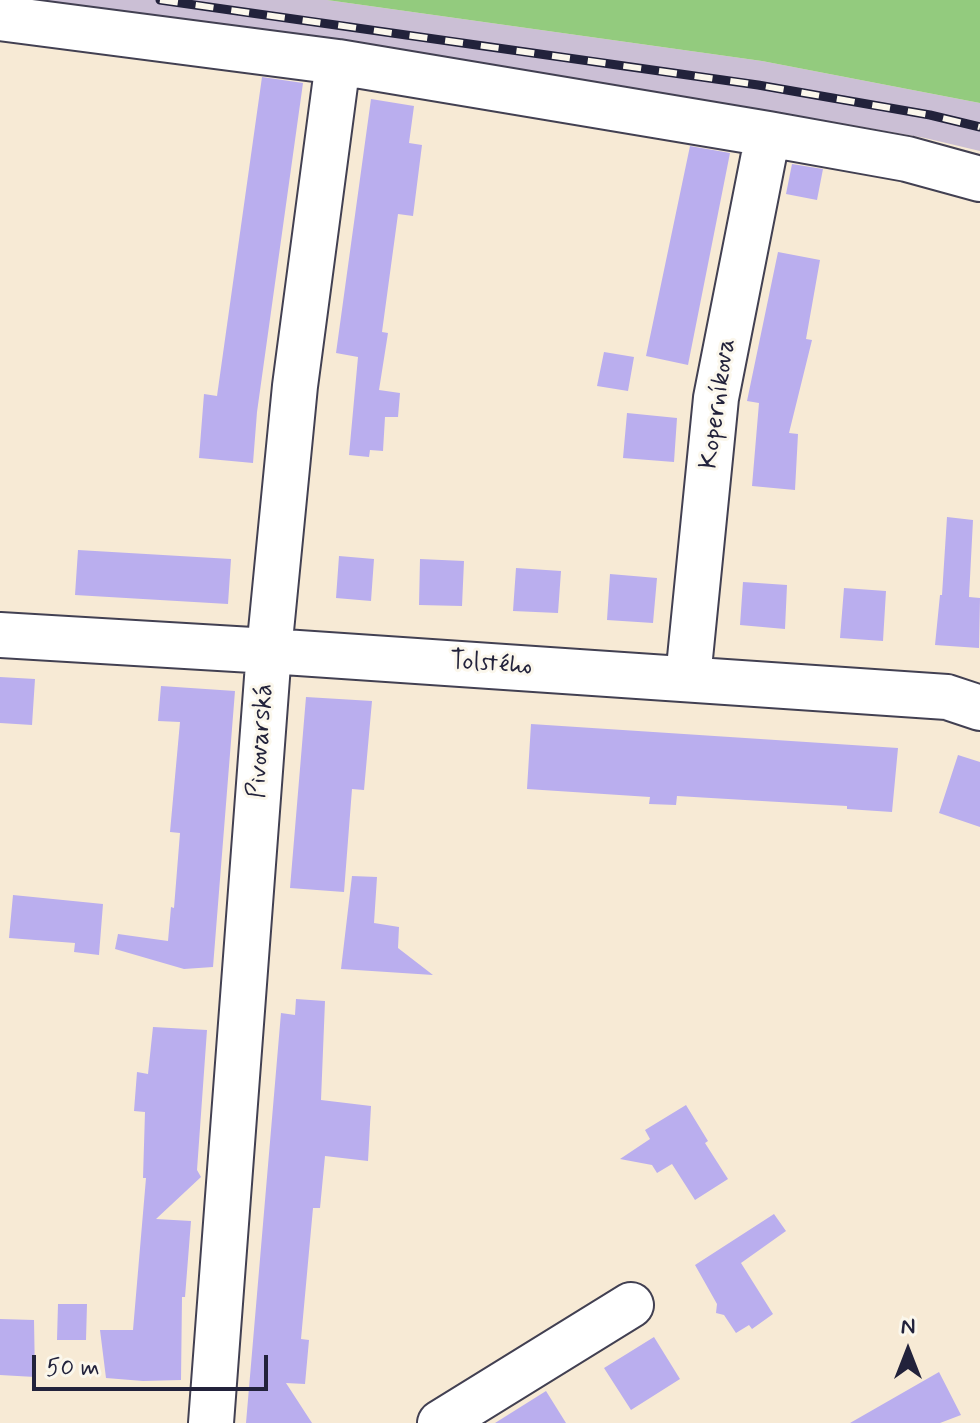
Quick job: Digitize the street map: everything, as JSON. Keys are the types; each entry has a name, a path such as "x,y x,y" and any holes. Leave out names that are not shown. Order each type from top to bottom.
{"street":[{"path":"0,18 338,62 907,159 980,179"},
{"name":"Pivovarská","path":"211,1423 269,651 295,386 338,62"},
{"name":"Koperníkova","path":"688,678 716,398 768,134"},
{"name":"Tolstého","path":"0,635 947,697 980,708"},
{"path":"440,1423 631,1305"}],"shaded area":[{"path":"0,0 327,0 762,61 980,103 980,151 925,138 754,108"}],"green space":[{"path":"327,0 980,0 980,103 762,61"}],"building":[{"path":"262,77 303,83 257,412 253,463 199,458 204,394 217,396"},
{"path":"371,99 414,106 409,143 422,145 413,216 398,214 382,332 388,333 379,390 400,393 398,417 385,417 383,451 370,450 369,457 349,455 358,357 336,353"},
{"path":"690,146 730,153 688,365 646,356"},
{"path":"792,164 823,169 817,200 786,194"},
{"path":"778,252 820,260 806,339 812,340 789,433 798,434 795,490 752,486 759,403 747,401"},
{"path":"604,352 634,357 628,391 597,386"},
{"path":"627,413 677,418 674,462 623,458"},
{"path":"947,517 973,520 969,597 980,598 979,648 935,645"},
{"path":"78,550 231,559 228,604 75,595"},
{"path":"339,556 374,559 371,601 336,598"},
{"path":"420,559 464,561 462,606 419,605"},
{"path":"516,568 561,571 558,613 513,611"},
{"path":"610,574 657,578 653,623 607,620"},
{"path":"743,582 787,585 785,629 740,625"},
{"path":"844,588 886,591 883,641 840,638"},
{"path":"0,677 35,679 32,725 0,723"},
{"path":"161,686 235,691 213,967 184,969 115,949 118,934 168,941 171,907 174,908 180,833 170,832 180,722 158,721"},
{"path":"306,697 372,701 364,790 352,789 344,892 290,888"},
{"path":"531,724 898,748 892,812 847,809 847,806 677,796 676,805 649,804 650,797 527,789"},
{"path":"958,755 980,762 980,827 939,813"},
{"path":"352,876 377,877 374,923 399,927 398,948 433,975 341,969"},
{"path":"13,895 103,904 99,955 74,952 75,943 9,938"},
{"path":"296,999 325,1001 321,1100 371,1106 368,1161 325,1156 320,1208 313,1208 301,1339 309,1340 305,1384 286,1383 312,1423 246,1423 281,1013 295,1015"},
{"path":"153,1027 207,1030 197,1170 201,1177 156,1219 191,1221 185,1297 182,1297 181,1380 143,1381 106,1378 100,1330 133,1330 146,1178 143,1178 145,1112 134,1111 137,1072 148,1074"},
{"path":"686,1105 728,1179 695,1200 672,1164 657,1173 652,1165 620,1159 650,1139 645,1130"},
{"path":"774,1214 786,1231 741,1263 773,1314 752,1329 749,1325 736,1333 724,1315 716,1313 717,1304 695,1265"},
{"path":"58,1304 87,1304 86,1340 57,1340"},
{"path":"0,1319 34,1320 35,1377 0,1375"},
{"path":"654,1337 680,1379 631,1410 604,1368"},
{"path":"939,1372 961,1415 940,1423 850,1423"},
{"path":"546,1391 566,1423 495,1423"}],"railway":[{"path":"160,0 758,85 930,115 980,127"}]}
